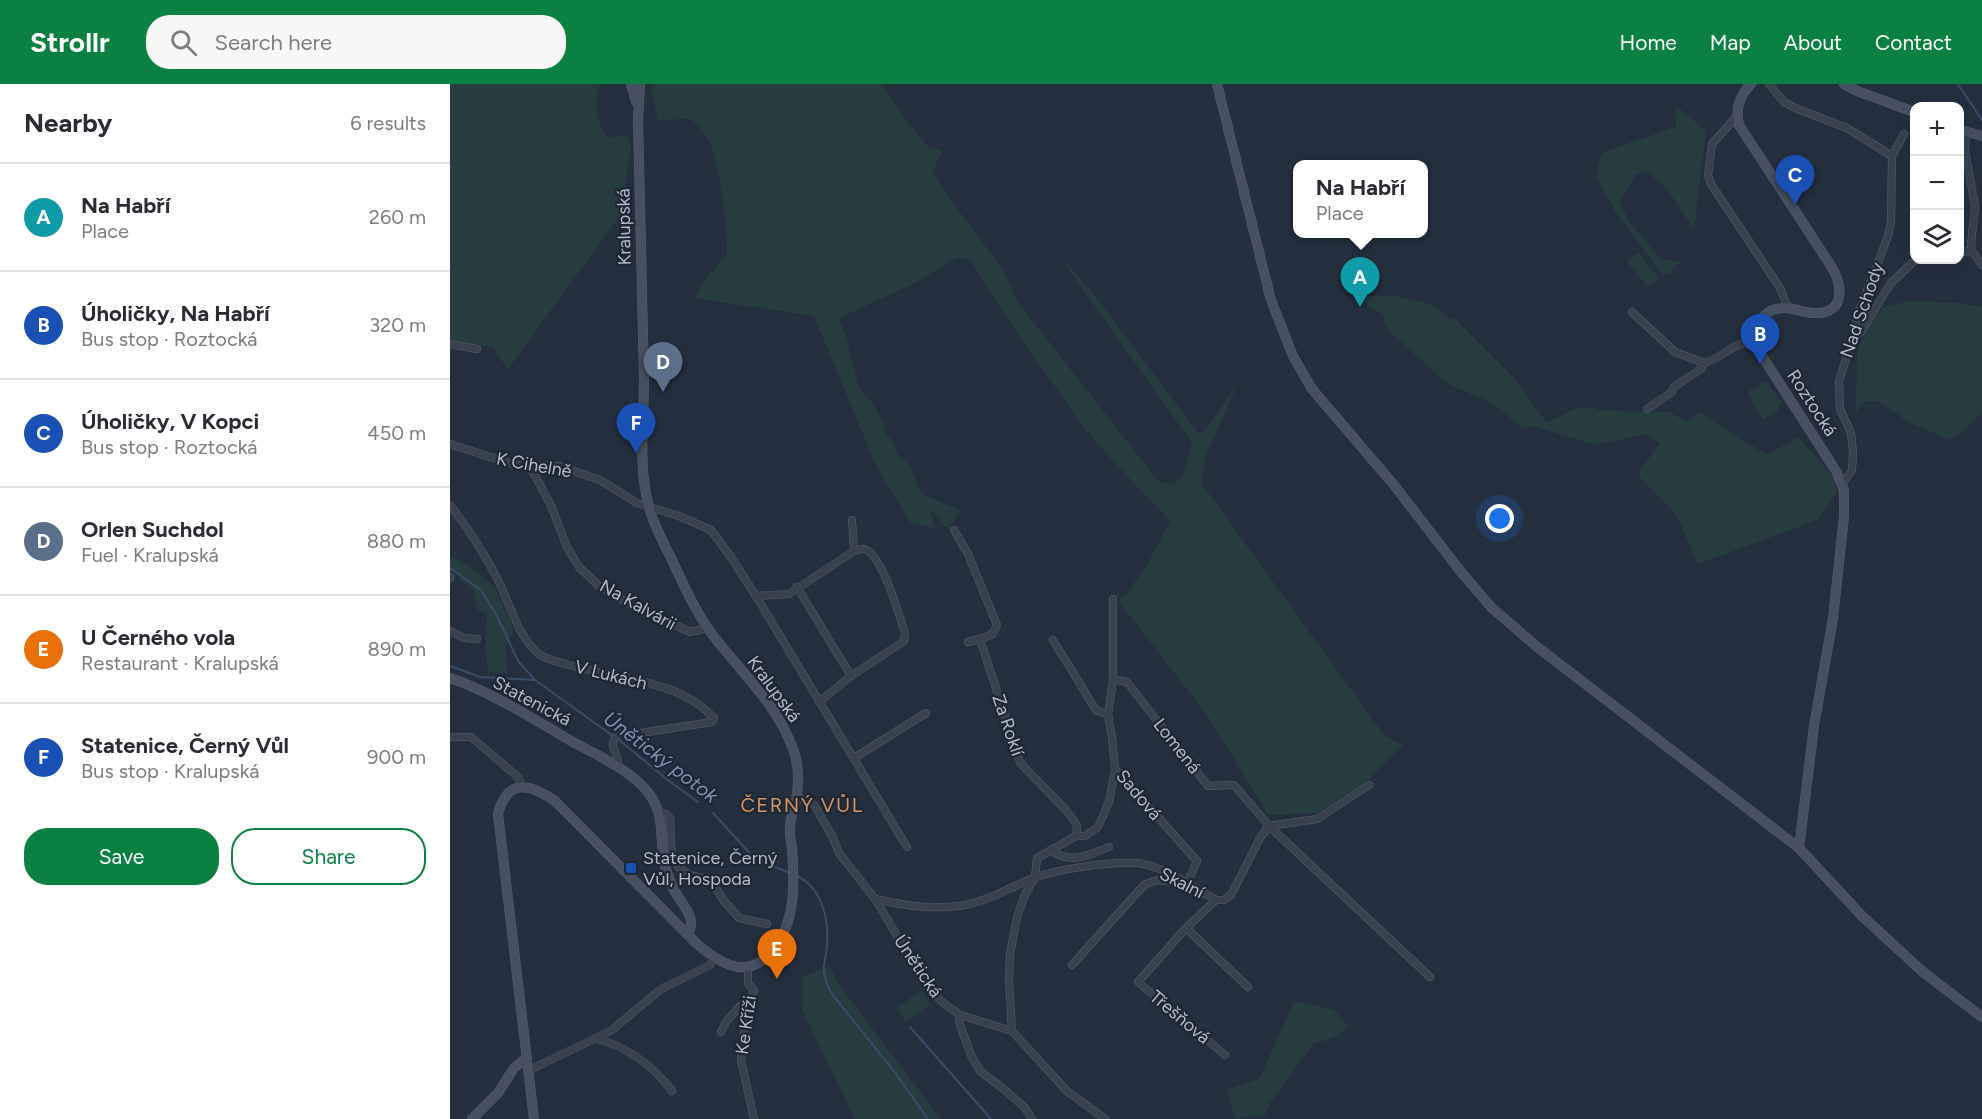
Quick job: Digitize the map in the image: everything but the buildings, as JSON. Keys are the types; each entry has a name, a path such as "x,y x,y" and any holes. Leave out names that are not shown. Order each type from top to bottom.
{"street":[{"path":"631,84 638,120"},
{"name":"Kralupská","path":"640,84 638,120 644,387 643,457 649,506 693,604 708,628 770,707 788,736 796,760 796,796 790,825 794,892 789,915 780,938 766,957 758,964 748,967"},
{"path":"1217,84 1271,300 1293,356 1312,389 1394,485 1461,572 1492,608 1536,646 1799,848 1862,916 1923,972 1982,1017"},
{"path":"1632,312 1676,352 1704,363 1732,347 1744,342 1756,341 1756,328 1763,317 1774,310 1788,308 1813,313 1825,312 1832,308 1839,298 1839,282 1831,266 1739,125 1737,116 1739,101 1751,84"},
{"path":"1769,84 1784,102 1847,128 1892,156"},
{"path":"1844,84 1910,111"},
{"path":"1737,116 1712,144 1708,175 1711,184 1780,288 1788,308"},
{"path":"1964,131 1982,136"},
{"name":"Nad Schody","path":"1842,484 1852,470 1853,452 1851,433 1840,409 1839,381 1857,317 1888,236 1891,222 1892,156 1904,134"},
{"path":"1964,140 1975,206 1971,236 1972,251 1982,265"},
{"path":"1964,252 1972,251"},
{"path":"1853,337 1861,332 1890,284 1911,264"},
{"name":"Roztocká","path":"1756,341 1760,353 1830,460 1844,490 1844,517 1833,618 1814,726 1799,848"},
{"path":"450,344 477,349"},
{"path":"1647,409 1701,369 1704,363"},
{"name":"K Cihelně","path":"450,444 515,465 559,466 600,480 638,503 679,516 711,530 756,596 907,847"},
{"name":"Na Kalvárii","path":"526,466 535,475 552,508 567,547 579,567 598,585 631,605 690,632 708,628"},
{"name":"V Lukách","path":"450,505 493,571 525,636 538,654 576,667 671,690 695,702 714,718 712,722 692,726 634,734 619,733 613,740 612,746 619,758 618,768"},
{"path":"852,520 854,551"},
{"path":"954,530 968,554 998,626 993,634 968,642"},
{"path":"756,596 789,594 854,551 864,549 870,553 891,588 905,633 904,641 852,676 819,702"},
{"path":"797,587 852,676"},
{"path":"1053,640 1096,710 1108,715 1113,680 1113,599"},
{"path":"450,631 464,638 477,639"},
{"name":"Za Roklí","path":"980,639 1020,762 1030,776 1070,815 1077,828 1076,836"},
{"name":"Statenická","path":"450,678 507,704 618,768 649,793 659,812 667,872 679,900 692,920 691,929 687,934"},
{"name":"Lomená","path":"1113,680 1127,682 1208,786 1234,785 1269,826"},
{"path":"854,758 926,714"},
{"name":"Sadová","path":"1108,715 1115,769 1197,861 1187,884"},
{"path":"450,737 471,737 518,777 522,786"},
{"path":"1105,1119 1067,1091 1012,1031 1009,980 1010,954 1017,917 1024,897 1035,877 1037,858 1076,836 1085,836 1098,827 1109,802 1115,769"},
{"path":"1269,826 1317,819 1369,785"},
{"path":"534,1119 498,814 501,802 510,792 522,786 536,788 555,801 687,934 715,958 734,967 748,967"},
{"name":"Únětická","path":"796,796 815,806 839,853 875,899 929,989 960,1015 1012,1031"},
{"path":"659,812 670,818 672,855 682,870 690,875 711,881 739,918 767,924"},
{"path":"1269,826 1431,977"},
{"name":"Skalní","path":"875,899 909,906 940,908 987,898 1035,877 1097,865 1139,863 1173,875 1216,900 1224,900 1231,895 1260,838 1269,826"},
{"path":"1051,850 1058,856 1069,859 1083,857 1109,847"},
{"path":"1072,965 1144,885 1157,880 1187,884"},
{"name":"Třešňová","path":"1216,900 1186,928 1138,982 1225,1055"},
{"path":"1186,928 1248,987"},
{"path":"529,1074 612,1030 661,988 711,965 715,958"},
{"name":"Ke Kříži","path":"748,967 748,983 754,991 747,1005 741,1060 754,1119"},
{"path":"721,1032 726,1022 741,1005 747,1005"},
{"path":"960,1015 959,1021 963,1036 980,1071 1025,1108 1032,1119"},
{"path":"597,1039 622,1048 645,1063 660,1075 672,1091"},
{"path":"472,1119 498,1093 514,1068 526,1058"}],"green space":[{"path":"450,84 600,84 597,98 598,117 606,137 628,136 631,146 622,213 508,369 492,347 450,342"},
{"path":"653,84 883,84 909,124 930,148 942,150 933,172 955,206 1002,268 1017,301 1158,481 1172,485 1182,478 1192,443 1060,257 1089,288 1199,434 1208,427 1238,383 1205,458 1202,484 1384,735 1403,745 1367,781 1317,813 1268,815 1209,718 1118,600 1128,592 1142,572 1170,521 1086,430 1013,327 971,261 963,258 957,258 915,283 839,318 858,385 882,420 887,436 893,441 898,456 911,467 923,494 961,511 948,529 930,510 935,529 910,522 877,468 814,316 695,298 705,280 727,254 726,224 719,177 710,141 692,119 658,120 651,90"},
{"path":"1675,105 1706,131 1694,229 1667,189 1647,171 1636,174 1620,201 1627,218 1660,259 1680,262 1669,274 1661,273 1615,211 1597,178 1598,165 1603,152 1676,127"},
{"path":"1638,253 1658,277 1648,287 1628,263"},
{"path":"1359,296 1395,296 1434,305 1450,320 1454,318 1513,377 1547,423 1577,408 1595,408 1603,411 1606,409 1669,412 1687,422 1700,412 1767,455 1798,437 1835,479 1837,492 1817,520 1698,564 1677,516 1642,480 1638,472 1660,444 1646,434 1595,445 1536,427 1522,428 1492,403 1448,384 1391,333 1384,322 1384,315"},
{"path":"1912,301 1958,303 1982,307 1982,413 1955,438 1949,439 1912,424 1877,401 1866,401 1859,407 1856,415 1857,350 1875,315 1887,306"},
{"path":"1766,381 1782,403 1777,406 1779,410 1763,420 1747,392"},
{"path":"450,556 467,564 496,589 514,629 505,649 508,674 488,672 485,648 487,615 477,609 473,590 460,580 461,575 450,571"},
{"path":"829,966 842,989 941,1119 855,1119 802,1010 802,977"},
{"path":"921,991 931,1005 906,1022 896,1008"},
{"path":"1294,1001 1334,1010 1348,1026 1339,1036 1313,1044 1270,1103 1265,1115 1235,1119 1227,1090 1260,1078"}],"waterway":[{"path":"1958,84 1982,120"},
{"name":"Únětický potok","path":"450,568 481,590 497,616 518,661 535,680 613,736"},
{"path":"450,666 480,677 535,680"},
{"name":"Únětický potok","path":"618,739 698,802"},
{"name":"Únětický potok","path":"713,813 754,858 792,874"},
{"name":"Únětický potok","path":"797,876 813,888 825,915 827,948 824,972 832,994 897,1075 928,1119"},
{"path":"910,1027 991,1119"}],"place":[{"name":"Úholičky, V Kopci","path":"1795,205"},
{"name":"Na Habří","path":"1360,307"},
{"name":"Úholičky, Na Habří","path":"1760,364"},
{"name":"Orlen Suchdol","path":"663,392"},
{"name":"Statenice, Černý Vůl","path":"636,453"},
{"name":"Statenice, Černý Vůl, Hospoda","path":"631,868"},
{"name":"U Černého vola","path":"777,979"}],"district":[{"name":"ČERNÝ VŮL","path":"802,805"}]}
